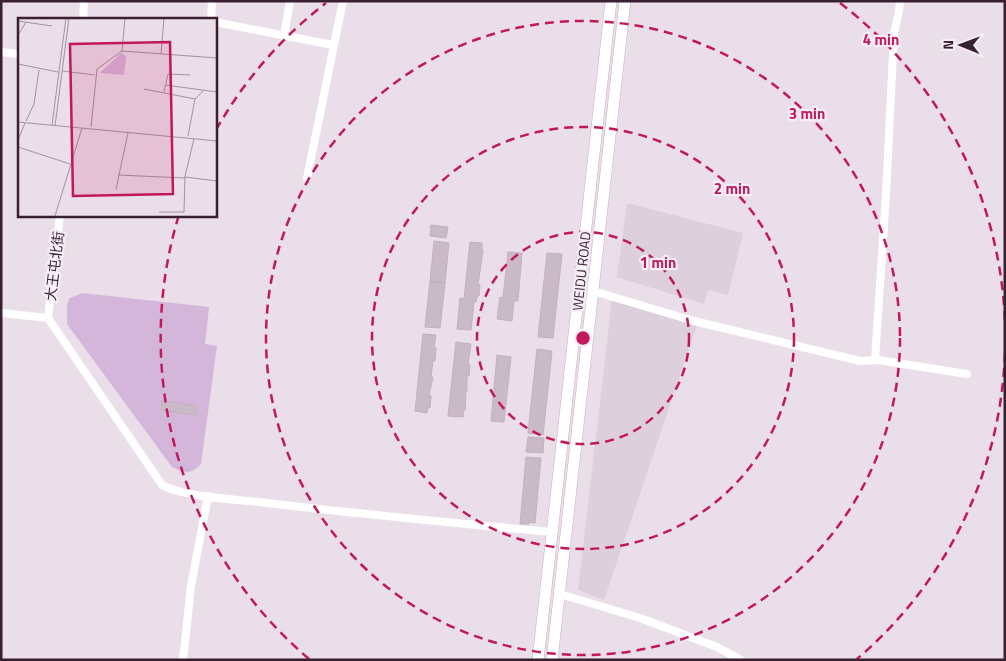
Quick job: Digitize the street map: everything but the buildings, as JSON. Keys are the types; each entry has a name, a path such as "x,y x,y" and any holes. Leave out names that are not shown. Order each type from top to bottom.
{"main road":[{"name":"WEIDU ROAD","path":"538,660 611,1"},
{"name":"WEIDU ROAD","path":"552,660 626,1"}],"street":[{"path":"83,18 84,1"},
{"path":"211,18 212,1"},
{"path":"284,36 290,1"},
{"path":"307,178 343,1"},
{"path":"875,360 894,34 900,1"},
{"path":"216,22 333,45"},
{"path":"1,52 18,54"},
{"name":"大王屯北街","path":"48,318 60,216"},
{"path":"593,291 722,328 860,361 875,360 967,374"},
{"path":"1,313 48,318 162,485 170,490 321,509 552,532"},
{"path":"183,660 191,586 208,496"},
{"path":"560,594 640,618 717,647 741,660"}],"shaded area":[{"path":"627,203 743,233 728,295 708,290 704,304 617,277"},
{"path":"82,293 209,307 205,344 217,346 201,464 194,470 184,472 172,467 67,324 67,305 70,298"},
{"path":"612,300 697,325 604,600 578,590"}]}
